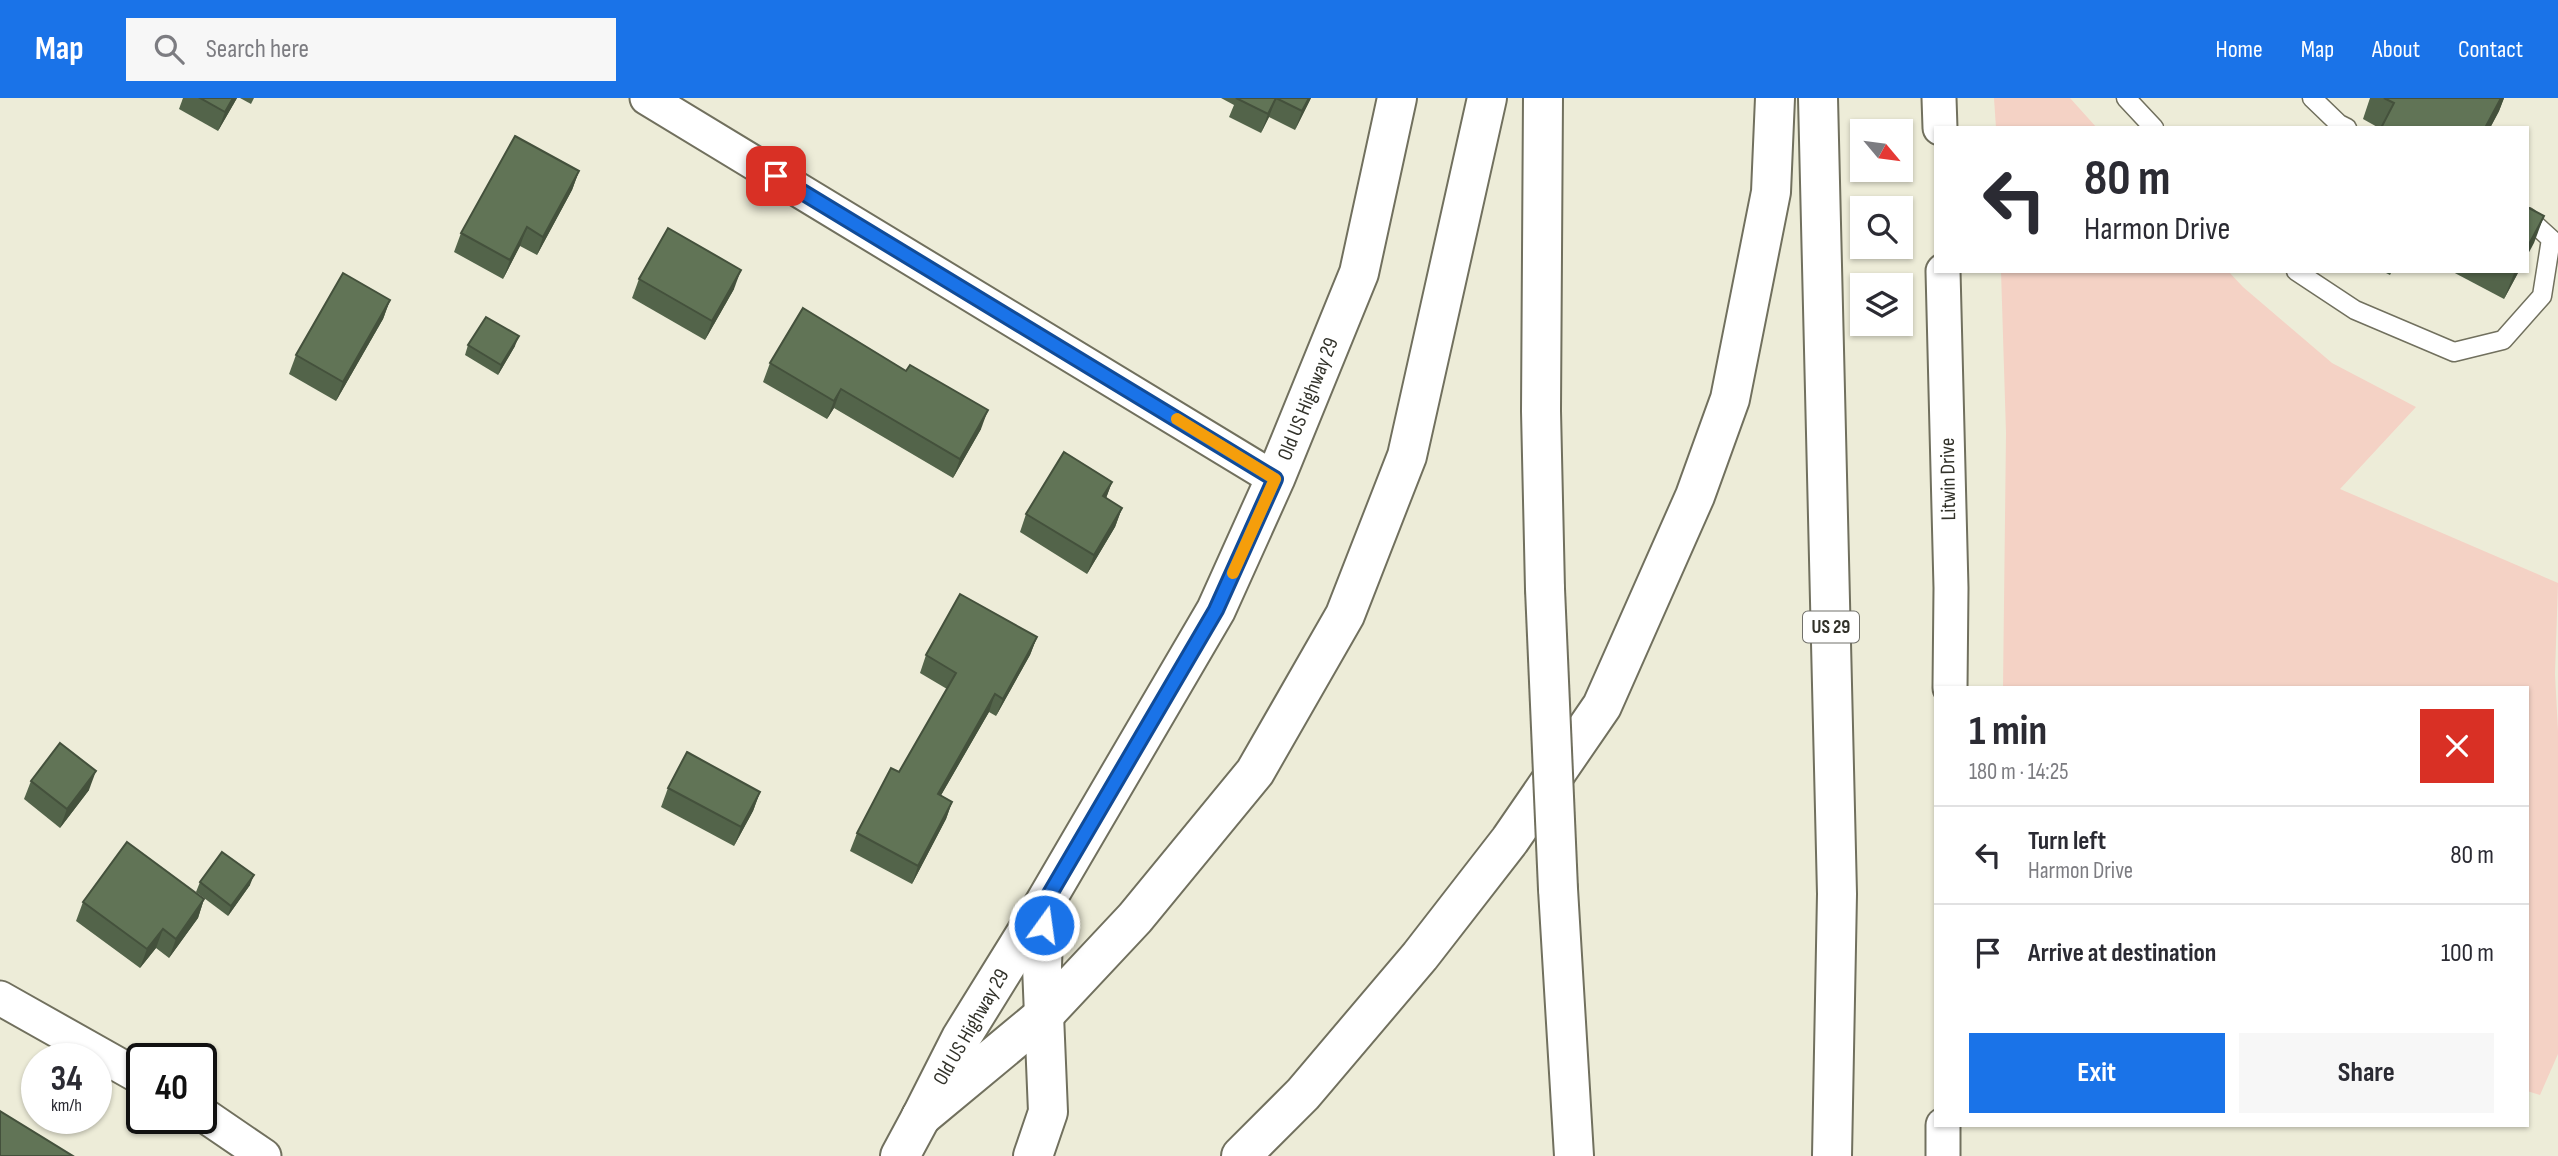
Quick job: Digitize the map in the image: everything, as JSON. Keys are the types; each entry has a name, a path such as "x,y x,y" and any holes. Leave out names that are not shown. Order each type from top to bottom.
{"main road":[{"name":"Old US Highway 29","path":"901,1156 961,1038 1044,904 1216,610 1275,479 1359,273 1397,98"},
{"path":"922,1116 1045,1014 1135,918 1255,772 1345,615 1407,456 1487,98"},
{"path":"1543,98 1541,411 1545,589 1558,889 1574,1156"},
{"path":"1241,1156 1303,1094 1420,956 1510,840 1602,706 1695,496 1730,399 1772,192 1775,98"},
{"name":"US 29","path":"1818,98 1837,894 1832,1156"},
{"path":"1033,1156 1048,1112 1042,966 1044,904"}],"street":[{"path":"647,98 1275,479"},
{"path":"1939,98 1940,126"},
{"name":"Litwin Drive","path":"1943,273 1951,588 1950,686"},
{"path":"0,998 126,1069"},
{"path":"217,1125 264,1156"},
{"path":"1943,1127 1943,1156"}],"lane":[{"path":"2126,98 2152,126"},
{"path":"2312,98 2341,126"},
{"path":"2299,273 2355,310 2454,352 2503,340 2542,296 2551,239 2529,219"}],"shaded area":[{"path":"1994,98 2070,98 2095,126 1996,126"},
{"path":"2001,273 2230,273 2332,363 2416,407 2340,489 2558,583 2555,674 2558,731 2558,1054 2540,1095 2529,1092 2529,686 2003,686 2006,433"}],"building":[{"path":"200,98 233,98 225,112"},
{"path":"1236,98 1276,98 1268,114"},
{"path":"1276,98 1309,98 1302,111"},
{"path":"2384,98 2501,98 2486,126 2382,126 2394,103"},
{"path":"515,136 579,171 543,237 527,227 510,260 461,233"},
{"path":"2529,208 2544,216 2529,244"},
{"path":"668,228 741,270 712,321 639,279"},
{"path":"343,273 390,300 343,382 296,355"},
{"path":"803,308 906,371 910,365 988,410 960,459 841,389 834,401 770,363"},
{"path":"486,317 519,336 501,365 468,345"},
{"path":"1064,452 1112,482 1103,496 1122,508 1094,555 1026,514"},
{"path":"960,594 1037,637 1003,699 995,694 938,794 952,802 918,866 857,833 891,768 899,772 956,673 926,655"},
{"path":"60,743 96,771 67,809 31,781"},
{"path":"687,752 760,792 741,827 668,788"},
{"path":"127,842 204,899 176,939 163,929 147,949 83,902"},
{"path":"222,852 254,875 231,906 200,882"},
{"path":"0,1111 21,1124 21,1134 37,1134 73,1156 0,1156"}],"slow traffic":[{"path":"1177,419 1275,479 1233,573"}],"route":[{"path":"776,176 1275,479 1216,610 1044,904 1044,925"}]}
